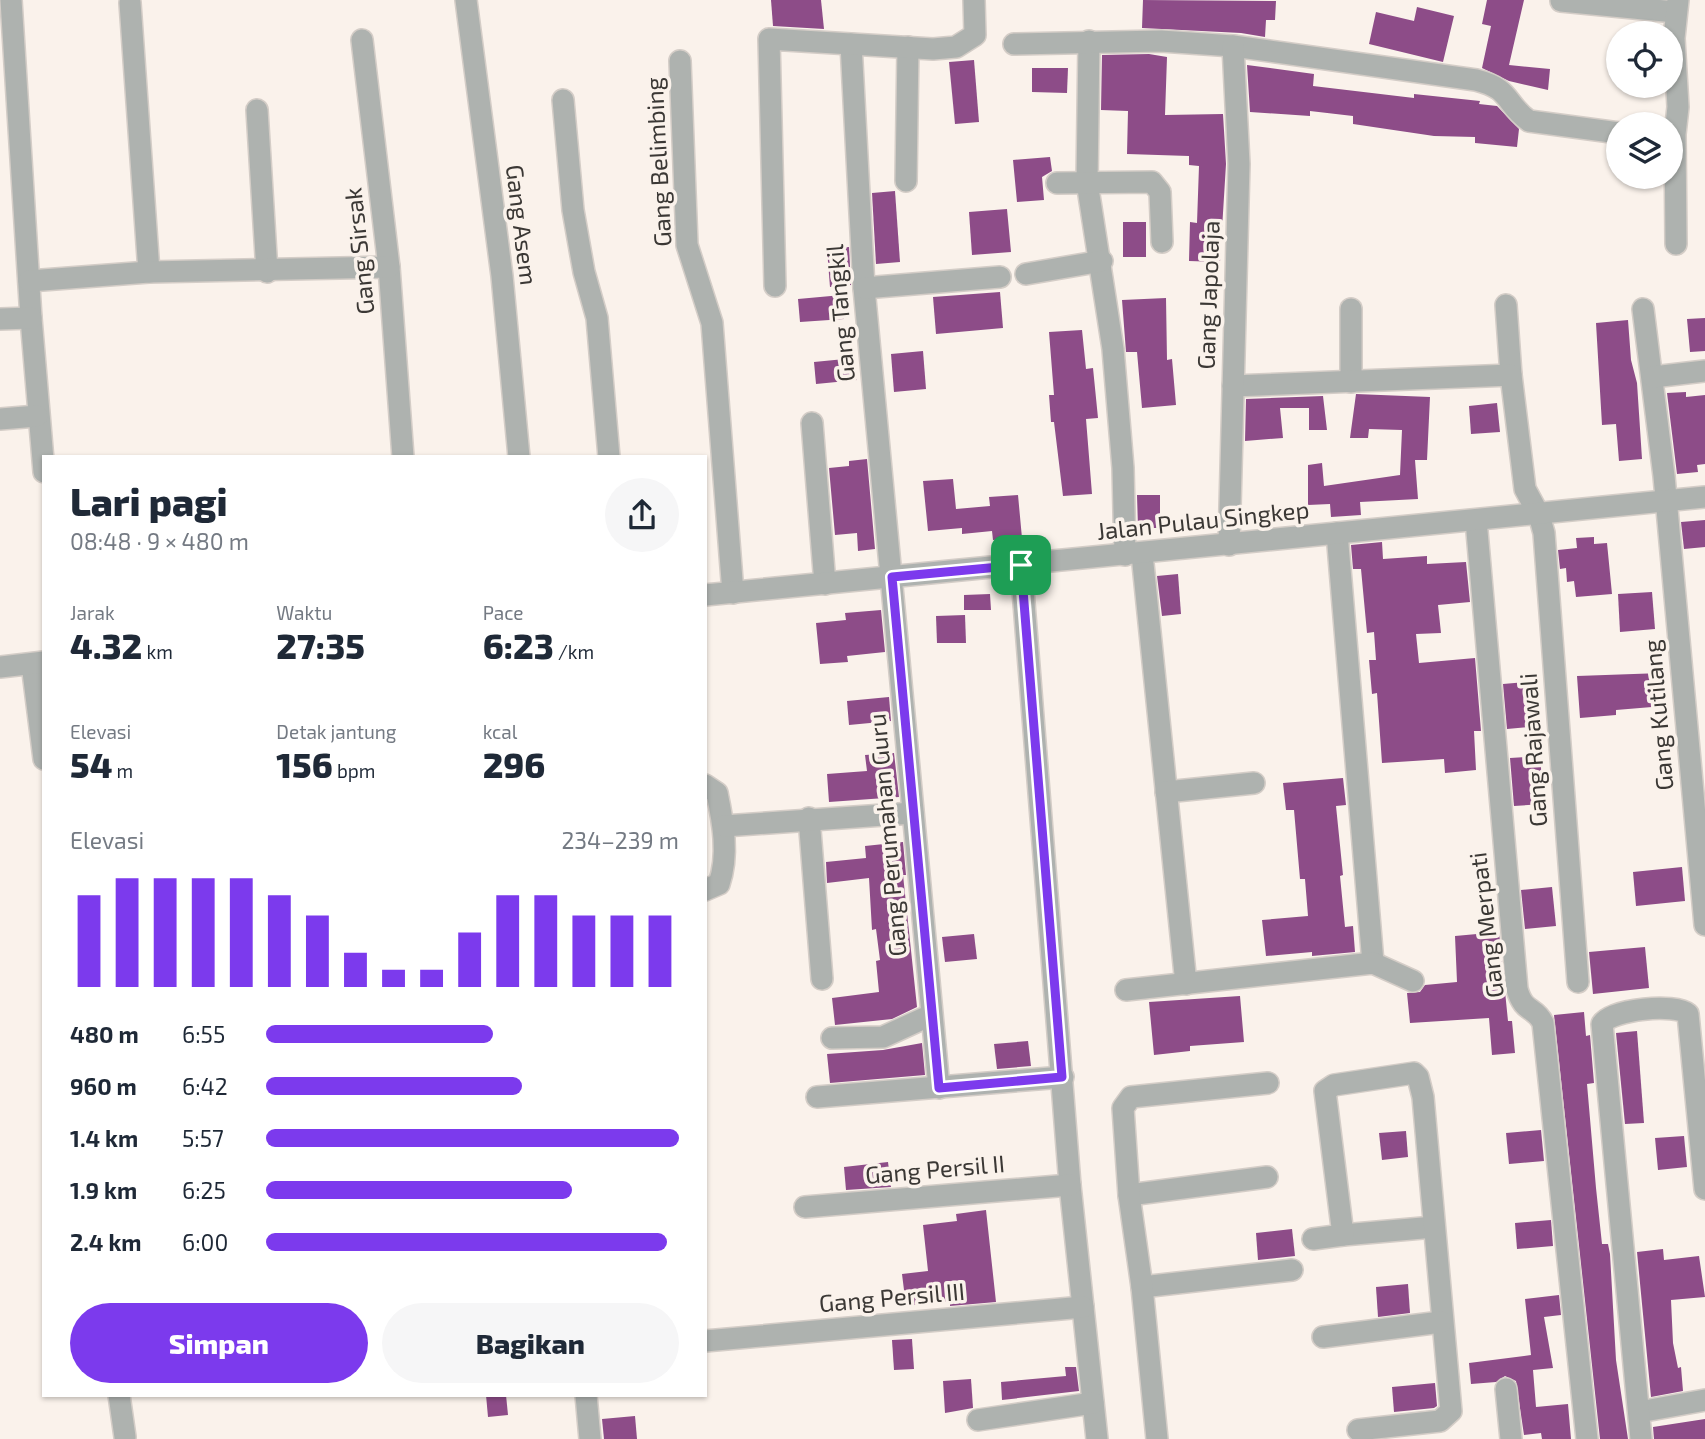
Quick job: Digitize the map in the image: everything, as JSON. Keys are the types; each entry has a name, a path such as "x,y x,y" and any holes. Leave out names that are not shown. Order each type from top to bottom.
{"street":[{"path":"11,0 37,416 42,456"},
{"name":"Gang Asem","path":"466,0 502,276 519,455"},
{"path":"775,286 769,39 933,49 965,43 975,35 974,0"},
{"path":"1562,1 1677,6 1677,112"},
{"path":"130,3 149,272"},
{"name":"Gang Sirsak","path":"362,40 389,267 403,455"},
{"path":"1089,41 1087,182 1113,349 1123,468 1166,792 1186,984"},
{"path":"1014,44 1161,41 1233,46 1476,80 1496,85 1518,113 1528,121 1606,131"},
{"name":"Gang Tangkil","path":"851,44 864,288 892,577"},
{"name":"Gang Japolaja","path":"1229,545 1239,136 1233,46"},
{"path":"906,181 908,47"},
{"name":"Gang Belimbing","path":"680,61 687,245 712,323 733,593"},
{"path":"563,100 573,210 584,272 597,318 609,455"},
{"path":"257,110 267,272"},
{"path":"1057,183 1152,182 1160,192 1162,242"},
{"path":"1674,189 1676,244"},
{"path":"1026,274 1101,261"},
{"path":"29,281 149,272 267,272 389,267"},
{"path":"864,288 1000,277"},
{"name":"Gang Rajawali","path":"1506,304 1511,375 1525,489 1539,515 1544,533 1578,982"},
{"path":"1351,309 1351,382"},
{"name":"Gang Kutilang","path":"1643,309 1666,501 1705,925"},
{"path":"0,319 31,318"},
{"path":"1653,377 1705,371"},
{"path":"1233,386 1511,375"},
{"path":"0,419 37,416"},
{"path":"812,423 825,584"},
{"name":"Jalan Pulau Singkep","path":"707,595 1705,497"},
{"name":"Gang Merpati","path":"1476,520 1517,989 1524,1007 1541,1017 1543,1023 1587,1439"},
{"path":"1337,533 1373,963"},
{"path":"1025,565 1070,1185 1097,1439"},
{"name":"Gang Perumahan Guru","path":"892,577 939,1088"},
{"path":"0,667 38,663 42,727"},
{"path":"1166,792 1254,783"},
{"path":"707,786 717,793 724,826 723,872 719,884 707,889"},
{"path":"724,826 808,818 913,813"},
{"path":"808,818 822,979"},
{"path":"1126,990 1373,963 1413,981"},
{"path":"1641,1439 1602,1024 1612,1014 1676,1008 1688,1014 1705,1189"},
{"path":"832,1038 883,1037 931,1015"},
{"path":"1343,1235 1325,1091 1334,1084 1414,1073 1418,1077 1423,1097 1451,1411 1440,1421 1389,1433 1358,1430"},
{"path":"817,1097 1062,1077"},
{"path":"1157,1439 1142,1287 1129,1195 1123,1108 1132,1097 1268,1083"},
{"path":"1129,1195 1267,1177"},
{"name":"Gang Persil II","path":"805,1207 1070,1185"},
{"path":"1313,1239 1434,1227"},
{"path":"1142,1287 1292,1270"},
{"name":"Gang Persil III","path":"707,1341 1083,1307"},
{"path":"1323,1337 1441,1322"},
{"path":"1506,1389 1511,1439"},
{"path":"119,1397 125,1437"},
{"path":"586,1397 590,1439"},
{"path":"1639,1412 1705,1400"},
{"path":"978,1420 1093,1403"}],"building":[{"path":"771,0 821,0 824,29 773,26"},
{"path":"1143,0 1276,1 1275,20 1266,20 1265,37 1241,33 1142,28"},
{"path":"1487,0 1524,0 1509,65 1550,69 1548,90 1509,81 1482,68 1491,26 1482,24"},
{"path":"1417,7 1454,16 1443,62 1369,44 1376,12 1414,21"},
{"path":"1149,54 1167,57 1165,115 1223,114 1226,164 1220,262 1189,261 1190,222 1197,223 1199,166 1189,165 1189,156 1127,154 1128,111 1101,110 1102,55"},
{"path":"974,60 979,122 955,124 949,62"},
{"path":"1247,65 1314,74 1313,86 1414,98 1414,94 1480,101 1479,104 1497,106 1519,129 1517,147 1475,143 1475,137 1434,136 1353,124 1353,116 1310,111 1310,116 1250,112"},
{"path":"1032,68 1068,68 1067,93 1032,92"},
{"path":"1050,157 1052,171 1042,177 1044,200 1017,202 1013,160"},
{"path":"895,191 900,262 876,264 872,193"},
{"path":"1007,209 1011,252 972,255 969,212"},
{"path":"1123,222 1146,222 1146,257 1123,257"},
{"path":"849,247 851,285 830,287 827,249"},
{"path":"1000,292 1003,328 936,334 933,297"},
{"path":"842,295 844,319 800,322 798,299"},
{"path":"1166,298 1167,360 1172,359 1176,405 1142,408 1137,352 1126,352 1122,300"},
{"path":"1705,318 1705,351 1690,352 1687,319"},
{"path":"1628,320 1631,360 1637,383 1642,459 1619,461 1616,424 1602,425 1596,323"},
{"path":"1082,330 1086,369 1093,368 1098,418 1086,419 1092,494 1063,496 1054,422 1051,422 1049,395 1054,395 1049,332"},
{"path":"923,351 926,389 894,392 891,354"},
{"path":"855,358 857,380 816,384 814,362"},
{"path":"1686,392 1686,397 1705,395 1705,464 1697,465 1698,472 1677,474 1667,393"},
{"path":"1356,394 1430,397 1427,460 1415,460 1418,499 1360,502 1361,515 1331,517 1330,504 1308,505 1308,465 1322,463 1324,486 1400,475 1402,430 1369,429 1368,438 1350,438"},
{"path":"1323,396 1327,430 1309,430 1309,408 1280,408 1283,438 1245,441 1246,399"},
{"path":"1497,403 1500,432 1471,434 1469,406"},
{"path":"867,459 875,549 858,551 857,533 835,535 829,468 849,466 849,461"},
{"path":"953,479 956,509 990,506 989,497 1018,495 1022,538 993,540 992,531 962,534 962,528 928,531 923,481"},
{"path":"1137,495 1160,495 1160,528 1138,528"},
{"path":"1705,520 1705,547 1684,549 1681,522"},
{"path":"1594,537 1594,544 1607,543 1612,594 1576,597 1574,581 1567,582 1566,568 1560,569 1558,550 1577,548 1576,538"},
{"path":"1382,542 1383,559 1427,556 1427,564 1466,562 1470,602 1438,605 1441,633 1416,634 1419,663 1475,658 1481,731 1474,731 1476,770 1445,773 1444,759 1382,763 1377,693 1372,694 1369,660 1376,660 1374,632 1367,633 1361,569 1353,569 1351,545"},
{"path":"1178,574 1181,614 1162,616 1157,576"},
{"path":"1652,592 1655,629 1620,632 1618,594"},
{"path":"990,594 991,610 964,610 964,595"},
{"path":"881,610 885,652 847,656 848,662 820,664 816,623 846,620 845,613"},
{"path":"965,615 966,643 937,643 936,616"},
{"path":"1662,673 1664,706 1616,710 1616,715 1580,718 1577,676"},
{"path":"1538,681 1541,726 1507,729 1503,684"},
{"path":"889,697 891,721 849,725 847,701"},
{"path":"894,753 899,797 829,802 827,774 867,771 865,755"},
{"path":"1540,756 1544,804 1514,806 1510,758"},
{"path":"1343,778 1346,805 1336,806 1343,875 1340,876 1345,927 1353,926 1355,952 1266,956 1262,920 1308,916 1305,879 1300,879 1294,810 1286,810 1283,783"},
{"path":"903,842 906,875 903,875 917,1007 892,1019 835,1025 832,998 879,992 876,961 880,960 876,929 872,930 869,878 827,883 826,862 866,858 865,846"},
{"path":"1682,867 1685,901 1636,906 1633,872"},
{"path":"1552,887 1556,926 1525,929 1521,890"},
{"path":"1499,932 1508,1021 1512,1021 1515,1053 1492,1055 1489,1018 1410,1023 1407,993 1420,992 1425,985 1457,982 1455,936"},
{"path":"974,934 977,959 945,962 942,937"},
{"path":"1645,947 1649,988 1593,994 1589,952"},
{"path":"1240,996 1244,1042 1190,1046 1190,1051 1154,1055 1149,1002"},
{"path":"1584,1012 1586,1036 1590,1035 1594,1083 1587,1084 1596,1188 1602,1244 1608,1244 1610,1254 1616,1360 1628,1439 1600,1439 1554,1015"},
{"path":"1637,1031 1644,1123 1625,1124 1616,1033"},
{"path":"1028,1041 1031,1066 997,1069 994,1044"},
{"path":"922,1043 925,1075 830,1083 827,1054 883,1050"},
{"path":"1541,1130 1544,1161 1509,1164 1506,1133"},
{"path":"1406,1131 1408,1157 1382,1160 1379,1133"},
{"path":"1684,1136 1687,1167 1658,1170 1655,1138"},
{"path":"888,1162 891,1187 846,1190 844,1167"},
{"path":"986,1210 996,1302 950,1306 950,1301 906,1306 902,1274 928,1271 923,1225 957,1221 956,1214"},
{"path":"1551,1220 1553,1246 1517,1249 1515,1223"},
{"path":"1292,1229 1295,1256 1258,1260 1256,1233"},
{"path":"1663,1249 1664,1260 1699,1256 1705,1297 1671,1300 1673,1343 1678,1368 1681,1367 1683,1391 1651,1397 1637,1252"},
{"path":"1408,1284 1410,1313 1378,1317 1376,1287"},
{"path":"1559,1295 1561,1315 1544,1317 1553,1368 1533,1370 1536,1407 1568,1404 1571,1439 1542,1439 1541,1433 1524,1435 1516,1381 1505,1376 1496,1382 1471,1384 1469,1363 1531,1355 1525,1299"},
{"path":"912,1339 914,1369 894,1370 892,1340"},
{"path":"1065,1367 1076,1367 1079,1391 1002,1400 1001,1382 1066,1376"},
{"path":"971,1379 973,1408 945,1413 943,1381"},
{"path":"1435,1383 1437,1406 1394,1412 1392,1387"},
{"path":"486,1397 506,1397 508,1415 488,1417"},
{"path":"635,1416 637,1439 604,1439 602,1419"},
{"path":"1705,1419 1705,1439 1654,1439 1653,1427"}],"route":[{"path":"1021,565 1062,1077 939,1088 892,577 1021,565"}]}
